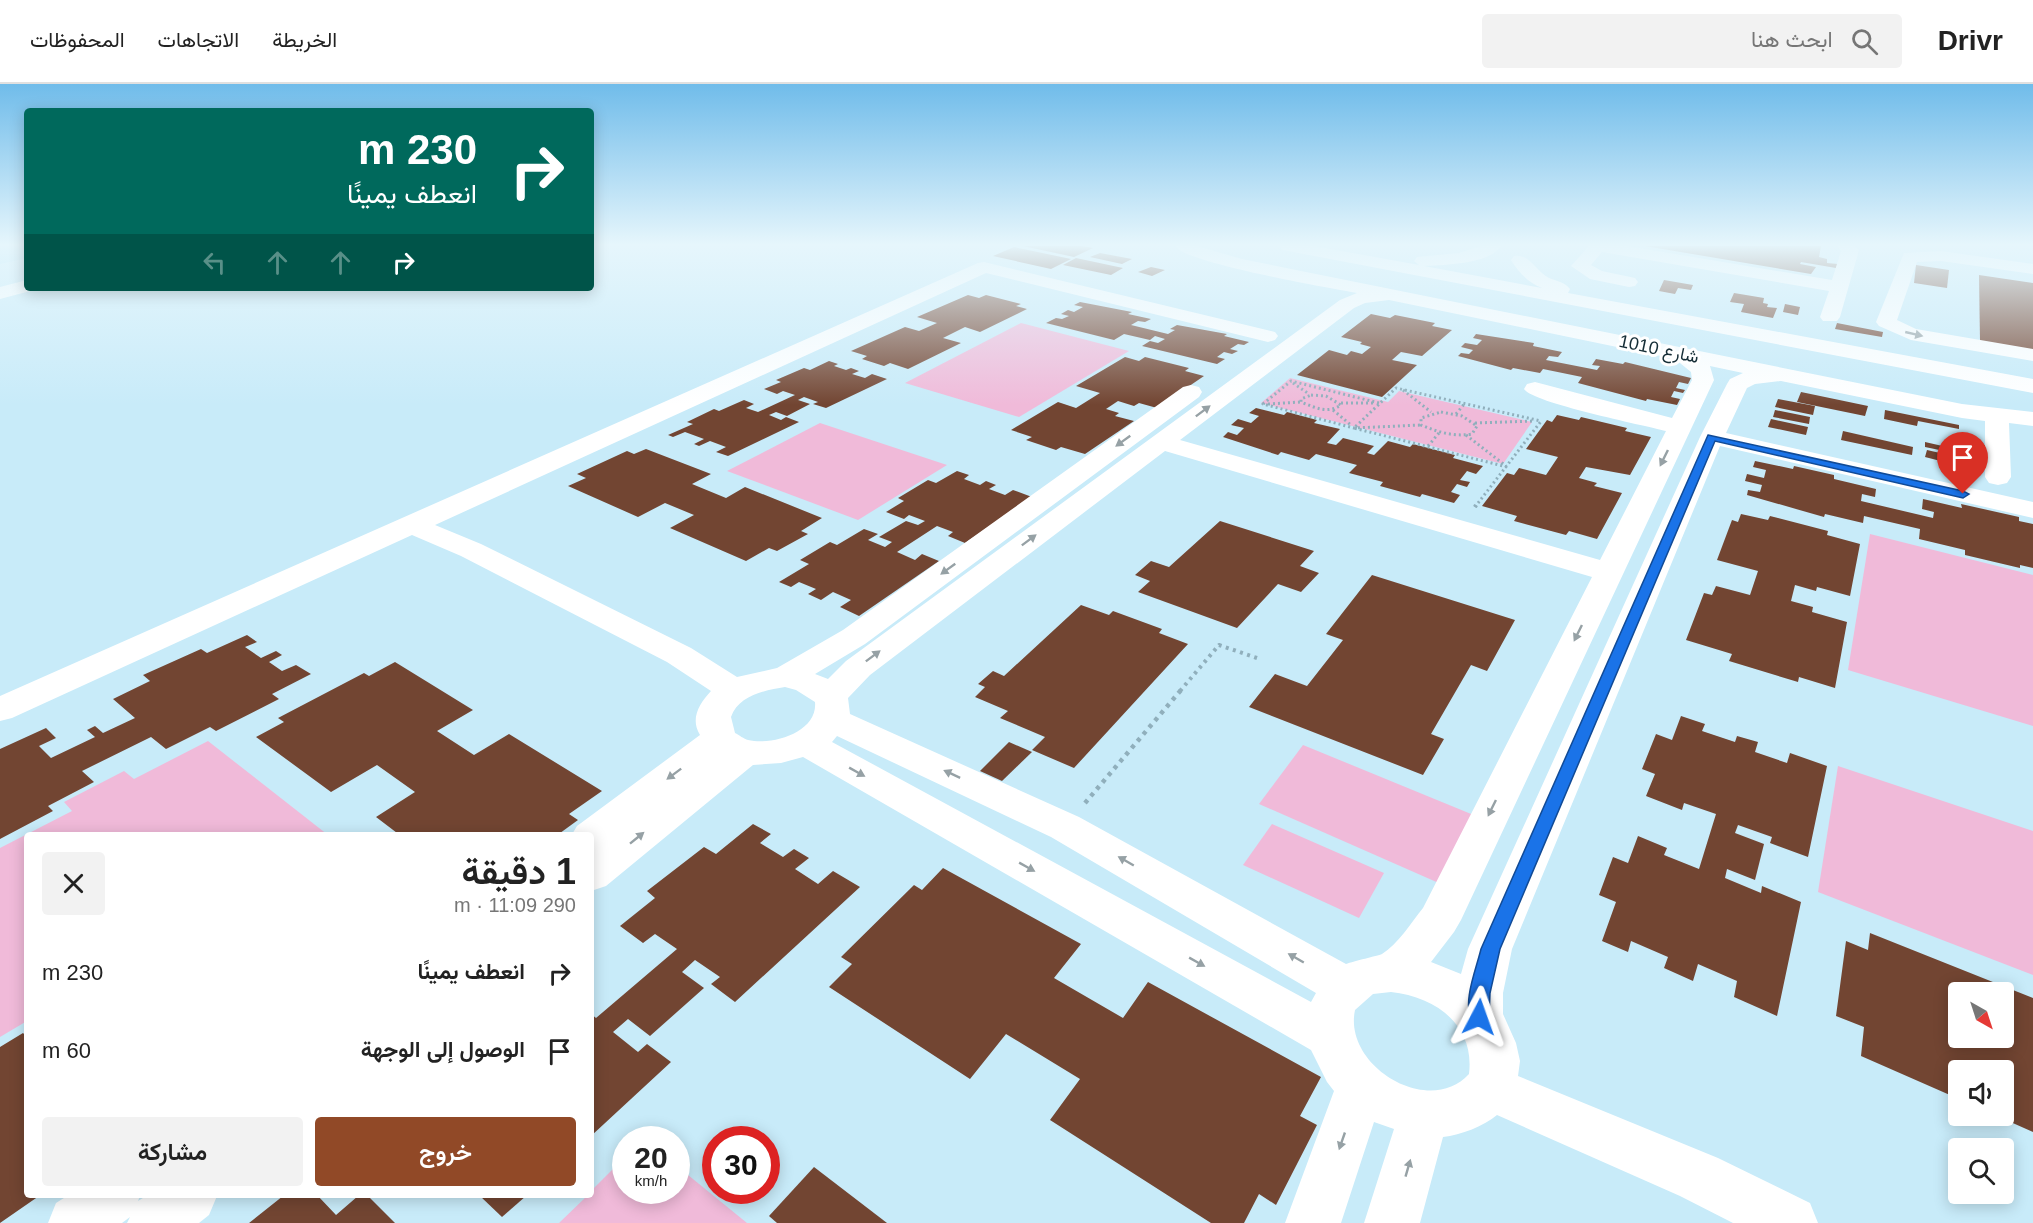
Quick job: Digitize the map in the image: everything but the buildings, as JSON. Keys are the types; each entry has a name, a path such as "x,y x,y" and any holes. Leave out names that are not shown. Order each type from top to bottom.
{"street":[{"path":"0,710 913,299"},
{"path":"1116,299 1268,336"},
{"path":"785,677 854,638 1319,299"},
{"path":"822,719 819,686 804,680 785,677 767,679 734,691 716,710 714,730 733,745 776,753 822,719 858,668 1161,442 1322,299"},
{"name":"شارع 1010","path":"1413,299 1784,375 1997,416 2033,419"},
{"name":"شارع 1010","path":"1473,299 2033,410"},
{"name":"شارع 1010","path":"1576,299 2033,386"},
{"path":"1591,299 1608,305"},
{"path":"1824,299 1835,301"},
{"path":"1826,299 1835,301"},
{"path":"1894,299 1886,322 1911,334 2033,355"},
{"path":"1554,315 1648,326 2033,398"},
{"path":"1391,973 1410,956 1439,920 1703,380 1702,370 1683,354"},
{"path":"1479,1017 1480,993 1491,949 1712,438 1738,384 1750,378 1784,375"},
{"path":"1703,380 1737,388"},
{"path":"1535,389 1558,397 1679,427"},
{"path":"1997,416 1998,477"},
{"path":"1712,438 2033,510"},
{"path":"1161,442 1608,572"},
{"path":"414,525 471,550 679,655 734,691"},
{"path":"822,719 1065,827 1346,987"},
{"path":"822,719 1331,1037"},
{"path":"594,834 733,745"},
{"path":"594,872 733,745"},
{"path":"1391,973 1408,974 1434,982 1459,997 1479,1017 1494,1045 1495,1074 1490,1087 1479,1099 1464,1109 1424,1114 1391,1104 1361,1086 1340,1062 1331,1037 1329,1022 1331,1009 1337,996 1346,987 1368,975 1391,973"},
{"path":"1313,1223 1361,1086"},
{"path":"1490,1087 1699,1177 1790,1223"},
{"path":"1392,1223 1424,1114"},
{"path":"76,1223 109,1198"},
{"path":"155,1223 187,1198"}],"path":[{"path":"1292,381 1380,403"},
{"path":"1292,381 1310,394 1326,396 1341,402 1380,403"},
{"path":"1263,405 1292,381"},
{"path":"1354,428 1396,388 1541,421"},
{"path":"1403,389 1431,412 1456,415 1475,423 1541,421"},
{"path":"1326,396 1332,391"},
{"path":"1301,402 1301,399 1310,394"},
{"path":"1458,528 1507,467 1558,397"},
{"path":"1263,405 1301,402 1312,408 1333,410 1354,428 1421,425 1439,433 1466,435 1475,430 1475,423"},
{"path":"1333,410 1341,405 1341,402"},
{"path":"1456,415 1465,403"},
{"path":"1263,405 1507,467"},
{"path":"1421,425 1420,418 1431,412"},
{"path":"1428,446 1439,433"},
{"path":"1466,435 1507,467"},
{"path":"1065,827 1219,645 1257,658"}],"shaded area":[{"path":"1021,323 1129,351 1019,417 905,383"},
{"path":"1290,378 1388,402 1399,391 1532,422 1503,464 1261,403"},
{"path":"820,423 947,465 858,520 727,471"},
{"path":"1870,534 2033,575 2033,726 1848,670"},
{"path":"208,741 324,832 31,832 72,811 64,802 124,771 134,779"},
{"path":"1303,745 1476,816 1441,884 1259,804"},
{"path":"1838,766 2033,831 2033,975 1818,892"},
{"path":"1272,824 1384,873 1359,918 1243,865"},
{"path":"24,836 24,1023 0,1037 0,848"},
{"path":"612,1170 612,1204 690,1204 690,1177 702,1186 702,1204 724,1204 747,1223 559,1223 585,1198 594,1198 594,1188"}],"route":[{"path":"1479,1017 1484,970 1491,949 1712,438 1963,494"}]}
